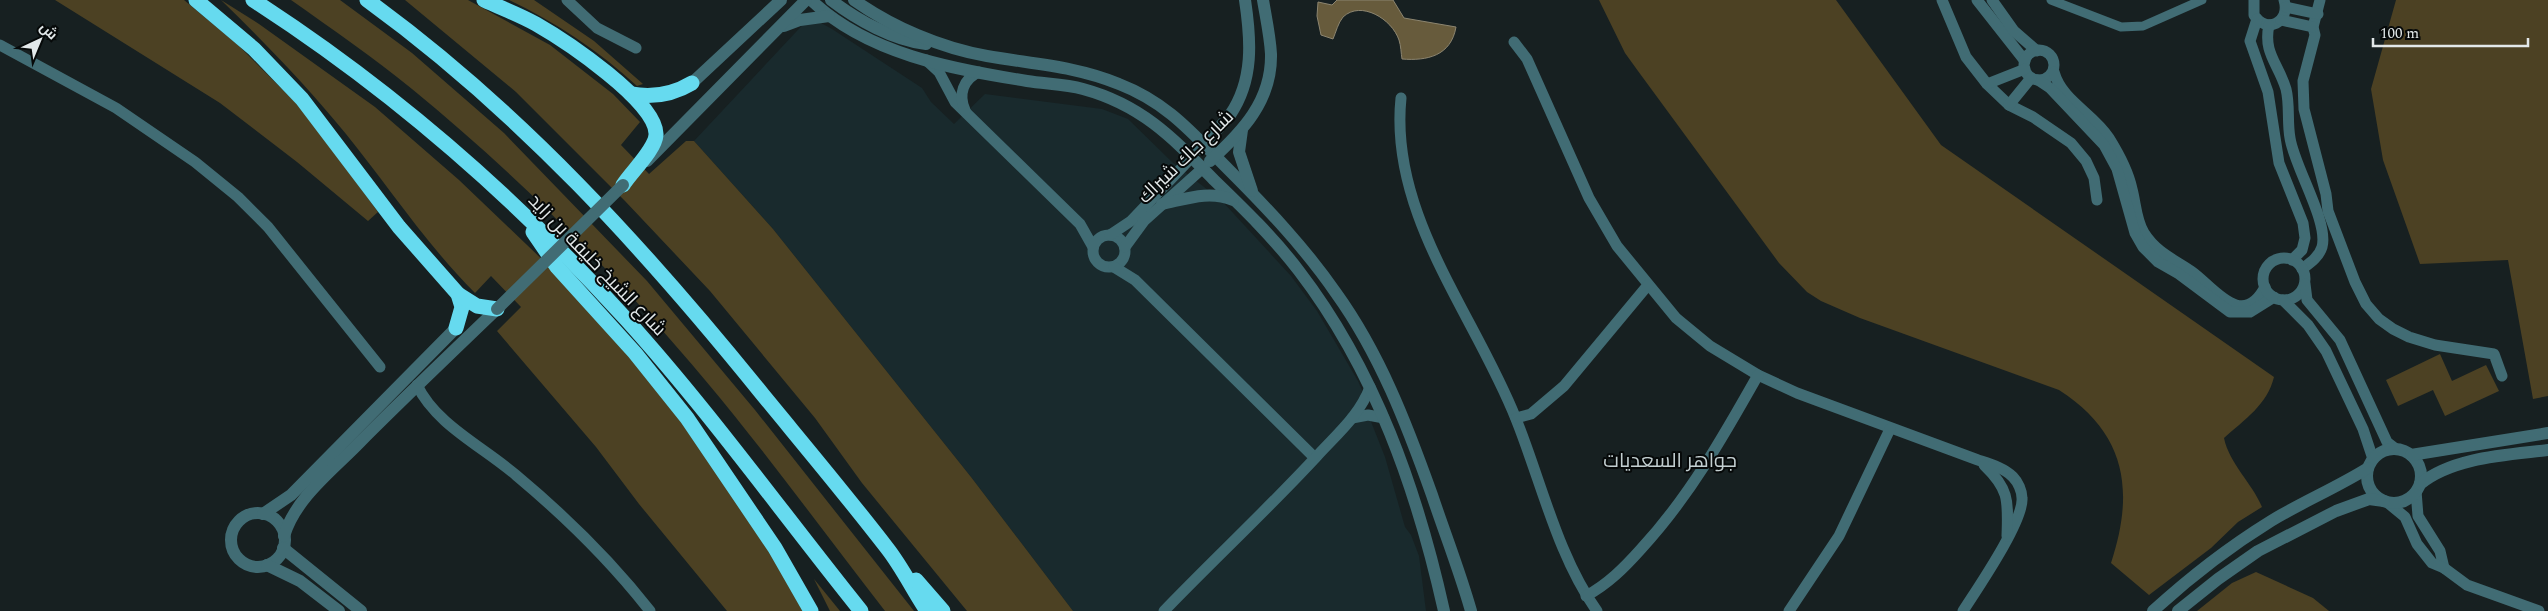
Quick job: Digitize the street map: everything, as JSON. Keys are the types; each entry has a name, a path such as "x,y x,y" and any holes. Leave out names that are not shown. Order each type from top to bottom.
{"highway":[{"path":"196,0 254,49 302,99 400,227 458,294 482,308 497,309"},
{"name":"شارع الشيخ خليفة بن زايد","path":"253,0 328,50 402,106 522,214 593,283 659,357 861,611"},
{"name":"شارع الشيخ خليفة بن زايد","path":"367,0 491,99 598,203 702,320 888,550 927,611"},
{"path":"484,0 554,34 606,72 649,113 656,129 655,141 622,185"},
{"path":"631,94 658,96 676,92 692,83"},
{"path":"522,214 557,267 635,353 687,418 775,548 811,611"},
{"path":"456,328 461,314 458,294"},
{"path":"888,550 943,611"}],"street":[{"path":"567,0 597,28 636,48"},
{"path":"692,83 770,6 781,0"},
{"path":"361,611 284,542 279,524 263,514 251,514 240,520 233,530 231,542 235,554 243,562 255,567 267,565 277,559 284,542 291,518 308,495 417,385 497,309 780,28 806,0"},
{"path":"811,0 829,16 875,42 926,60 979,72 1079,88 1117,100 1204,156 1254,196 1307,254 1354,319 1387,383 1422,467 1453,552 1470,611"},
{"path":"831,0 855,16 884,30 921,43 944,45"},
{"path":"854,0 891,22 944,45 986,56 1057,66 1107,79 1156,102 1179,118 1240,205 1278,245 1316,294 1346,341 1384,418 1424,530 1444,611"},
{"name":"شارع جاك شيراك","path":"1125,250 1135,231 1162,204 1204,156 1242,91 1249,66 1249,31 1245,0"},
{"name":"شارع جاك شيراك","path":"1108,235 1130,221 1204,156 1242,130 1259,106 1269,74 1270,43 1263,0"},
{"path":"1942,0 1966,56 1987,84 2009,105 2033,117 2071,143 2086,161 2094,178 2097,200"},
{"path":"1977,0 2030,72 2050,88 2104,145 2118,169 2135,233 2143,247 2158,262 2179,274 2230,312 2250,312 2278,298 2294,297 2304,284"},
{"path":"1992,0 2014,31 2037,50 2050,54 2061,90 2106,134 2120,156 2132,189 2144,232 2156,248 2191,271 2225,302 2248,304 2259,298 2265,287 2264,273 2272,262 2285,258 2292,260 2302,269 2308,300 2340,340 2387,442 2396,449 2411,455 2548,433"},
{"path":"2051,0 2121,27 2133,28 2143,26 2202,0"},
{"path":"2254,0 2252,10 2257,19 2270,25"},
{"path":"2320,0 2318,14 2313,27 2315,35 2303,81 2304,109 2326,194 2328,211 2355,282 2366,304 2379,319 2409,338 2434,345 2494,354 2502,376"},
{"path":"2281,20 2285,4 2318,14"},
{"path":"780,28 800,20 829,16"},
{"path":"2257,19 2250,41 2268,92 2279,163 2303,223 2305,238 2302,250 2292,260"},
{"path":"2302,269 2318,255 2323,245 2322,228 2310,192 2296,161 2290,137 2286,90 2268,52 2266,38 2270,25 2281,20 2313,27"},
{"path":"1514,42 1527,59 1589,198 1617,246 1676,318 1710,346 1758,375 1796,393 1978,460 1995,476 2006,492 2006,538 1963,611"},
{"path":"0,45 116,108 195,162 238,197 268,227 380,367"},
{"path":"2009,105 2030,72 2032,52 2037,50"},
{"path":"926,60 939,72 952,98 1080,224 1093,247 1096,261 1104,266 1114,267 1135,280 1316,458"},
{"path":"965,110 962,99 963,88 968,79 979,72"},
{"path":"1987,84 2030,72 2048,78 2054,72"},
{"path":"1401,98 1398,124 1417,212 1435,256 1487,355 1516,418 1564,546 1586,596 1597,611"},
{"path":"1242,130 1239,152 1254,196"},
{"path":"1204,156 1284,238 1307,254"},
{"path":"1162,204 1207,195 1224,197 1240,205"},
{"path":"1080,224 1118,237 1125,250 1135,280"},
{"path":"1093,247 1098,239 1108,235"},
{"path":"1114,267 1122,261 1125,250"},
{"path":"1516,418 1531,414 1564,386 1648,285"},
{"path":"2265,287 2308,325 2326,351 2363,429 2370,463 2368,484 2377,497 2405,517 2417,544 2432,563 2444,568 2467,585 2539,611"},
{"path":"263,514 291,495 456,328"},
{"path":"1586,596 1604,586 1631,560 1685,498 1712,456 1758,375"},
{"path":"417,385 426,402 439,417 504,464 556,509 614,567 650,611"},
{"path":"1164,611 1316,458 1363,404 1370,387"},
{"path":"1352,418 1368,415 1384,418"},
{"path":"1790,611 1839,536 1890,429"},
{"path":"2152,611 2209,564 2272,521 2332,490 2387,450 2396,449"},
{"path":"2180,610 2218,579 2258,551 2336,511 2369,499 2400,503 2434,474 2452,467 2548,450"},
{"path":"2411,455 2418,466 2418,516 2440,551 2444,568"},
{"path":"267,565 300,581 339,611"}],"shaded area":[{"path":"55,0 184,0 238,45 294,101 310,119 378,212 368,221 297,162 220,103"},
{"path":"221,0 259,24 375,107 459,180 573,289 622,342 719,471 806,611 727,611 639,504 596,447 497,331 521,307 491,276 475,293 440,255 362,154 316,99"},
{"path":"291,0 340,0 412,53 504,133 647,281 755,410 914,611 885,611 774,466 672,341 602,265 528,191 412,89 367,54"},
{"path":"405,0 468,0 550,45 613,94 640,122 621,145 649,174 686,141 694,141 773,229 971,477 1073,611 967,611 862,483 815,418 710,291 625,201 516,92"},
{"path":"509,0 534,0 594,41 643,84 637,86 577,38"},
{"path":"1337,0 1393,0 1404,18 1456,27 1449,45 1436,55 1420,59 1402,59 1400,42 1390,25 1375,14 1367,11 1358,10 1350,12 1343,17 1333,39 1321,35 1317,16 1318,2 1332,5"},
{"path":"1599,0 1836,0 1941,145 2274,377 2271,387 2261,404 2224,438 2231,456 2262,507 2238,522 2211,548 2149,595 2111,563 2122,511 2123,488 2119,465 2111,444 2099,425 2081,407 2059,390 1860,318 1821,301 1807,292 1779,263 1625,53"},
{"path":"2396,0 2548,0 2548,396 2533,399 2508,260 2420,264 2383,160 2371,89"},
{"path":"810,17 832,29 922,88 931,102 954,124 985,94 1102,109 1128,119 1172,162 1222,201 1291,276 1317,311 1358,381 1362,390 1360,405 1368,414 1385,457 1405,527 1411,535 1419,556 1426,611 1073,611 971,477 773,229 694,141"},
{"path":"2440,354 2452,381 2486,365 2499,391 2445,416 2433,390 2398,406 2386,380"},
{"path":"2256,572 2313,598 2329,611 2197,611 2232,583"},
{"path":"814,579 840,611 830,611"}],"district":[{"name":"جواهر السعديات","path":"1670,460"}]}
